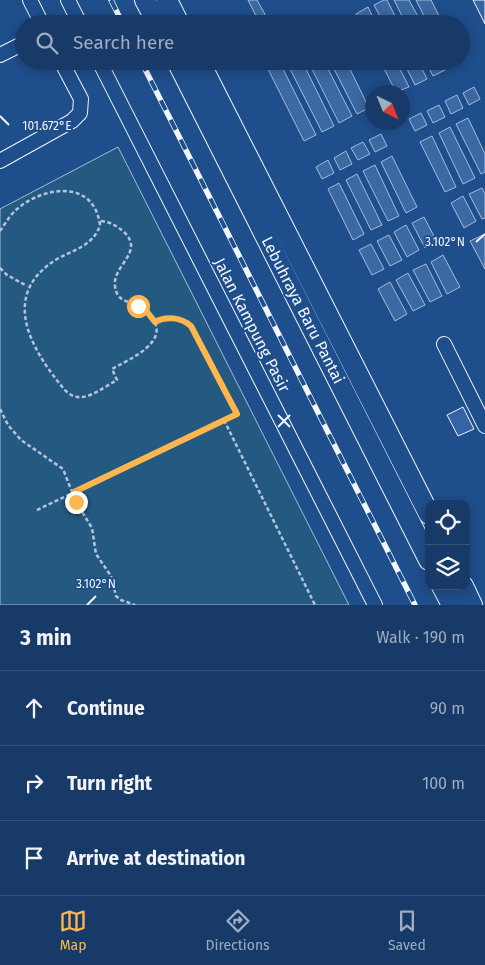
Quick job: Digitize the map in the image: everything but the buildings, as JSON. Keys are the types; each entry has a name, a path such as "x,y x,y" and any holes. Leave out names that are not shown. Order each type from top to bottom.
{"highway":[{"path":"145,0 153,15"},
{"path":"167,0 174,15"},
{"name":"Lebuhraya Baru Pantai","path":"182,70 425,552"},
{"name":"Lebuhraya Baru Pantai","path":"204,70 425,506"},
{"path":"444,590 452,605"},
{"path":"465,590 472,605"}],"street":[{"path":"30,0 38,15"},
{"path":"68,0 76,15"},
{"path":"0,55 15,48"},
{"path":"0,161 72,122 80,113 81,99 66,70"},
{"name":"Jalan Kampung Pasir","path":"104,70 375,605"},
{"path":"444,344 485,426"}],"path":[{"path":"0,231 16,210 42,194 56,191 67,190 87,198 97,210 100,221 98,231 92,239 46,265 27,286 20,305"},
{"path":"20,312 27,335 48,369 71,396 78,398 84,398 117,380 112,368 138,355 149,346 154,338 155,322 144,308 125,302 116,292 115,278 129,255 130,242 127,236 115,224 100,221"},
{"path":"0,268 7,275 27,286"},
{"path":"37,510 237,414 191,326 187,322 169,318 155,322"},
{"path":"0,408 8,425 20,440 63,469 74,492 76,502 92,528 96,554 111,576 116,596 135,605"},
{"path":"224,420 315,605"}],"shaded area":[{"path":"248,0 257,0 265,15 256,15"},
{"path":"387,0 394,15 379,15 374,5"},
{"path":"394,0 409,0 417,15 402,15"},
{"path":"416,0 431,0 438,15 424,15"},
{"path":"368,7 372,15 356,15"},
{"path":"268,70 284,70 316,135 304,141"},
{"path":"291,70 306,70 334,126 322,132"},
{"path":"312,70 329,70 352,116 339,123"},
{"path":"335,70 350,70 365,100 365,110 357,114"},
{"path":"385,70 400,70 408,85 392,85"},
{"path":"408,70 422,70 427,79 415,85"},
{"path":"430,70 445,70 433,76"},
{"path":"474,87 480,99 469,105 463,93"},
{"path":"457,95 463,108 451,114 445,101"},
{"path":"439,105 445,117 433,123 427,111"},
{"path":"421,113 427,125 415,131 410,118"},
{"path":"468,118 485,154 485,172 481,174 456,124"},
{"path":"450,127 475,178 463,184 439,133"},
{"path":"381,134 387,146 375,152 369,140"},
{"path":"432,136 456,187 445,192 420,142"},
{"path":"363,142 370,154 358,160 351,148"},
{"path":"118,147 349,605 0,605 0,209"},
{"path":"346,151 352,164 340,170 334,158"},
{"path":"392,156 417,207 406,213 381,162"},
{"path":"328,160 334,173 322,179 316,167"},
{"path":"375,165 399,216 388,221 363,171"},
{"path":"357,174 382,225 371,230 346,180"},
{"path":"339,183 364,234 353,240 328,189"},
{"path":"482,188 485,194 485,218 482,219 469,194"},
{"path":"463,196 476,221 464,228 451,203"},
{"path":"424,217 437,242 425,248 412,223"},
{"path":"406,225 419,250 407,257 394,232"},
{"path":"389,235 402,260 390,266 377,241"},
{"path":"483,235 485,239 485,269 470,241"},
{"path":"371,244 384,269 372,275 359,250"},
{"path":"443,255 460,287 447,294 431,262"},
{"path":"426,264 442,296 430,302 413,270"},
{"path":"408,273 425,305 413,311 396,280"},
{"path":"390,282 407,314 395,321 378,289"}],"railway":[{"path":"111,0 118,15"},
{"path":"146,70 415,605"}],"route":[{"path":"76,502 74,492 237,414 191,326 187,322 169,318 162,318 155,322 144,308 138,306"}]}
